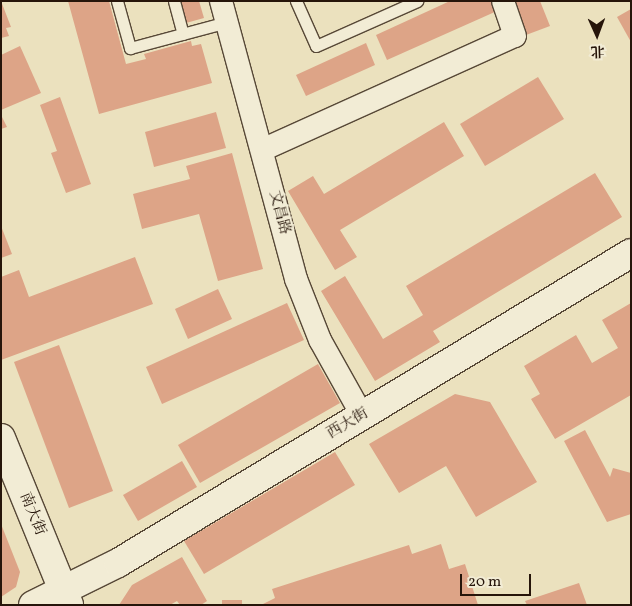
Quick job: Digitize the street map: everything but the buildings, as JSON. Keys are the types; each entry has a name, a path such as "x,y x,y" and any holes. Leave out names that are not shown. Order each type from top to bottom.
{"street":[{"path":"262,150 515,36 503,1"},
{"name":"文昌路","path":"224,12 296,279 320,340 362,415"},
{"name":"西大街","path":"33,605 66,597 118,563 631,252"},
{"name":"南大街","path":"1,438 66,597"}],"lane":[{"path":"117,1 130,48 182,34 224,12"},
{"path":"174,1 182,34"},
{"path":"296,1 316,46 417,1"}]}
